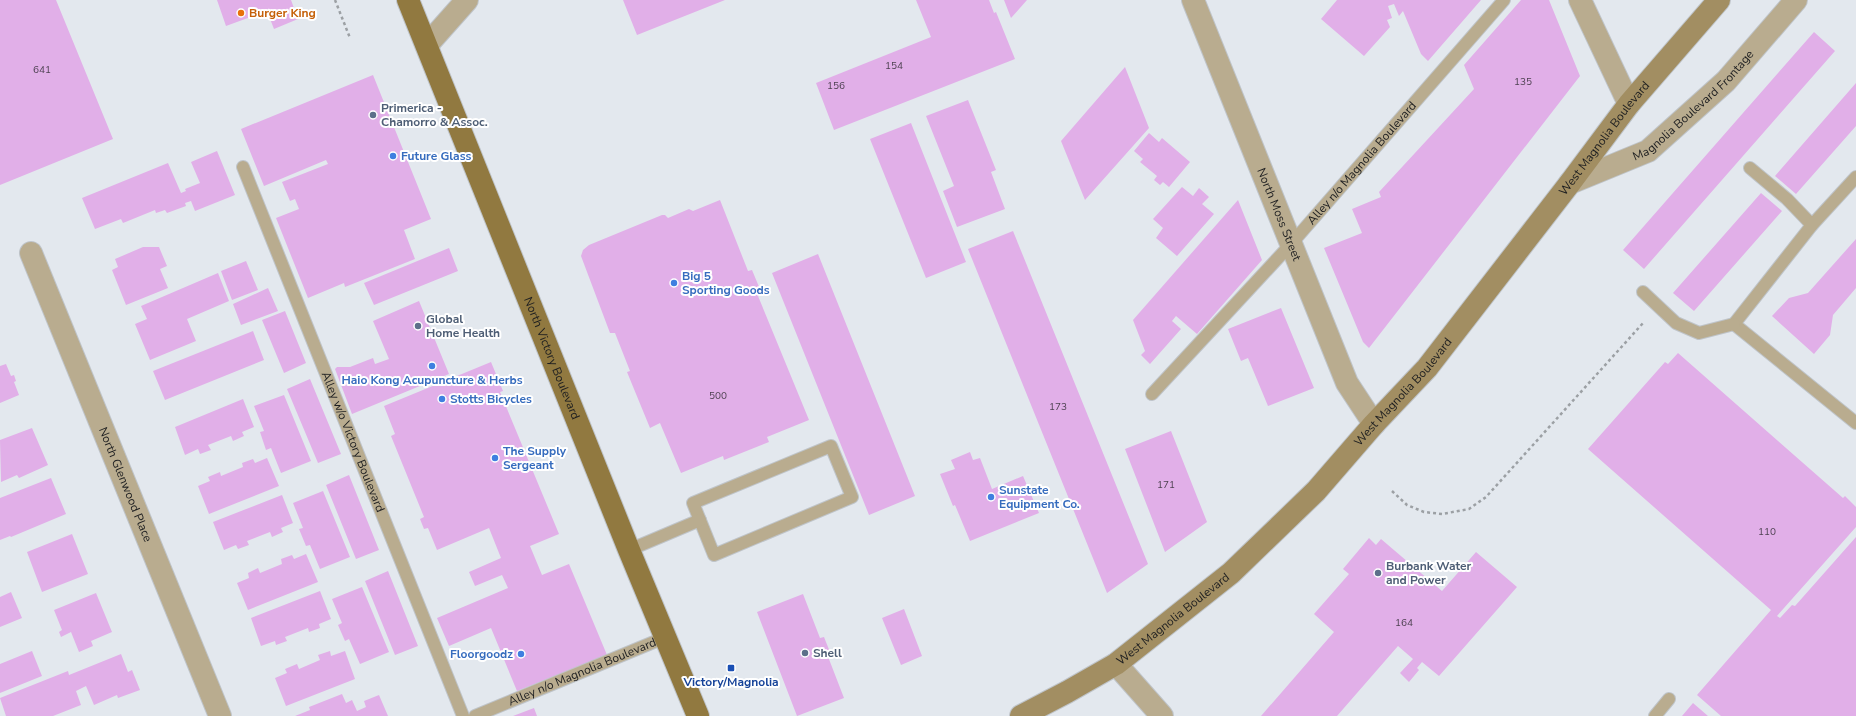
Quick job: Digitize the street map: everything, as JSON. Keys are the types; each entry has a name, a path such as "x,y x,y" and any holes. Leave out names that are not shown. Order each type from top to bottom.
{"main road":[{"name":"North Victory Boulevard","path":"408,0 629,550 698,716"},
{"name":"West Magnolia Boulevard","path":"1021,716 1116,664 1231,573 1316,491 1374,424 1427,368 1570,184 1629,104 1720,0"}],"street":[{"path":"426,45 467,0"},
{"name":"North Moss Street","path":"1192,0 1347,382 1374,424"},
{"path":"1580,0 1629,104"},
{"name":"Magnolia Boulevard Frontage","path":"1570,184 1648,151 1726,81 1796,0"},
{"name":"North Glenwood Place","path":"31,253 220,716"},
{"path":"1116,664 1162,716"}],"lane":[{"name":"Alley n/o Magnolia Boulevard","path":"1152,394 1291,244 1504,0"},
{"name":"Alley w/o Victory Boulevard","path":"243,167 463,716"},
{"path":"1750,168 1787,199 1812,225"},
{"path":"1643,292 1676,323 1699,333 1734,324 1812,225 1856,177"},
{"path":"1734,324 1856,423"},
{"path":"831,446 852,497 714,554 700,520 693,503 831,446"},
{"path":"629,550 700,520"},
{"name":"Alley n/o Magnolia Boulevard","path":"475,716 666,637"},
{"path":"1655,716 1670,699"}],"path":[{"path":"335,0 350,38"},
{"path":"1392,491 1407,505 1424,512 1442,514 1468,509 1486,497 1658,306"}],"building":[{"path":"0,0 56,0 113,139 0,185"},
{"name":"Burger King","path":"217,0 291,0 298,19 274,29 267,11 226,26"},
{"path":"623,0 725,0 637,35"},
{"path":"916,0 989,0 994,13 996,12 1015,59 834,130 816,83 931,37"},
{"path":"1004,0 1027,0 1011,18"},
{"path":"1337,0 1481,0 1428,61 1421,54 1403,11 1399,16 1394,4 1388,6 1392,18 1387,20 1390,27 1364,56 1321,19"},
{"path":"1521,0 1549,0 1580,76 1369,348 1363,342 1324,248 1362,233 1352,209 1381,197 1379,192 1474,89 1464,65"},
{"path":"1814,32 1835,51 1644,269 1623,250"},
{"path":"1125,67 1149,128 1085,200 1061,141"},
{"path":"373,75 431,219 404,230 415,259 345,287 344,283 308,298 276,218 299,209 295,199 290,201 282,182 328,164 326,160 264,186 241,129"},
{"path":"1856,83 1856,126 1796,194 1775,176"},
{"path":"968,100 996,170 991,172 1005,209 957,227 943,191 954,186 926,116"},
{"path":"911,123 966,262 926,278 870,139"},
{"path":"1149,133 1159,142 1162,138 1190,162 1169,187 1163,182 1160,185 1154,180 1157,176 1140,162 1143,159 1134,151"},
{"path":"217,151 235,195 195,211 191,201 185,203 186,206 167,213 165,210 156,213 155,210 123,223 121,219 95,229 82,198 168,163 181,193 186,191 185,189 200,183 191,162"},
{"path":"1182,187 1193,196 1199,188 1209,197 1202,204 1214,214 1177,256 1156,238 1163,228 1153,219"},
{"path":"1761,193 1782,211 1694,311 1673,293"},
{"path":"720,200 748,271 752,270 762,294 758,296 809,420 767,437 769,442 724,460 723,456 681,473 660,423 650,428 627,372 630,371 615,333 610,333 581,256 583,250 589,245 662,215 665,215 668,218 689,209 693,211"},
{"path":"1238,200 1262,260 1197,334 1176,316 1172,321 1181,329 1150,364 1141,355 1145,351 1133,320"},
{"path":"1013,231 1148,564 1107,593 968,249"},
{"path":"1856,239 1856,288 1833,315 1830,335 1814,354 1772,316 1789,298 1808,293"},
{"path":"143,247 159,247 167,266 160,269 168,288 126,305 112,270 118,267 115,259"},
{"path":"449,248 458,271 374,305 364,283"},
{"path":"818,254 915,496 869,515 772,273"},
{"path":"246,261 258,290 232,300 221,271"},
{"path":"218,273 229,301 187,319 196,341 150,360 135,324 147,319 141,306"},
{"path":"268,288 278,311 241,325 233,304"},
{"path":"419,301 449,374 352,414 335,369 337,367 350,367 373,358 375,364 389,359 373,321"},
{"path":"1281,308 1314,388 1268,406 1248,358 1241,361 1228,329"},
{"path":"285,311 306,363 284,373 262,320"},
{"path":"253,331 264,360 165,400 153,371"},
{"path":"1678,353 1843,498 1845,496 1856,507 1856,527 1777,616 1780,618 1792,605 1795,606 1856,537 1856,716 1721,716 1697,695 1771,610 1588,449 1665,362 1668,364"},
{"path":"491,362 503,391 500,392 559,534 530,546 542,575 569,564 607,655 517,691 491,628 449,646 437,618 508,588 502,575 475,586 469,572 501,558 489,528 437,550 428,528 424,529 420,519 424,517 391,436 395,434 384,406"},
{"path":"6,364 11,376 14,375 16,381 14,382 19,395 0,403 0,366"},
{"path":"310,379 341,454 318,463 287,389"},
{"path":"284,395 311,461 281,473 271,448 266,450 260,432 264,431 254,406"},
{"path":"243,399 254,427 242,432 244,436 233,441 231,436 208,445 211,450 200,454 198,449 185,455 175,427"},
{"path":"32,428 48,465 19,478 17,475 1,482 0,440"},
{"path":"1171,431 1207,522 1165,552 1125,449"},
{"name":"Sunstate Equipment Co.","path":"970,452 973,460 980,458 992,489 1023,476 1039,513 970,541 955,505 953,506 940,474 955,469 951,460"},
{"path":"267,458 279,486 209,514 198,486 210,481 208,477 220,472 221,476 243,467 242,463 253,459 255,463"},
{"path":"349,475 379,550 356,559 326,485"},
{"path":"51,478 66,514 11,537 10,536 0,540 0,498"},
{"path":"323,491 350,557 320,569 310,545 306,546 299,529 303,528 293,503"},
{"path":"282,495 293,523 281,528 283,532 272,537 270,532 247,541 249,545 238,549 236,545 224,550 213,522"},
{"path":"72,534 88,574 42,592 27,552"},
{"path":"1369,538 1376,545 1381,539 1442,591 1476,552 1517,587 1439,676 1422,662 1417,668 1419,670 1409,682 1400,673 1413,659 1398,646 1337,716 1261,716 1334,632 1314,614 1349,574 1343,569"},
{"path":"306,554 318,582 248,610 237,583 249,578 248,573 258,568 260,573 282,564 281,559 292,555 294,559"},
{"path":"388,571 418,646 395,655 365,581"},
{"path":"362,587 389,652 360,664 349,639 345,641 338,625 342,623 332,599"},
{"path":"320,591 331,619 319,624 320,628 309,632 308,628 285,637 287,641 276,645 275,641 261,646 251,618"},
{"path":"11,592 22,618 0,627 0,597"},
{"path":"96,593 112,632 91,641 93,646 79,652 71,632 61,637 59,632 62,630 54,610"},
{"path":"803,594 820,638 824,637 830,652 827,654 844,698 797,716 757,612"},
{"path":"904,609 922,656 901,665 882,618"},
{"path":"32,651 42,676 0,693 0,664"},
{"path":"330,651 331,656 345,651 355,679 286,706 275,678 287,673 285,669 297,664 299,669 320,660 318,655"},
{"path":"121,654 128,672 132,670 140,690 118,698 117,695 94,705 86,686 76,691 81,705 53,716 6,716 0,698 68,671 69,675"},
{"path":"342,694 346,703 352,700 357,711 366,707 364,701 379,695 388,716 295,716 310,710 309,707"},
{"path":"1693,703 1708,716 1682,716"},
{"path":"534,708 537,716 513,716"}],"place":[{"name":"Burger King","path":"241,13"},
{"name":"Primerica - Chamorro & Assoc.","path":"373,115"},
{"name":"Future Glass","path":"393,156"},
{"name":"Big 5 Sporting Goods","path":"674,283"},
{"name":"Global Home Health","path":"418,326"},
{"name":"Haio Kong Acupuncture & Herbs","path":"432,366"},
{"name":"Stotts Bicycles","path":"442,399"},
{"name":"The Supply Sergeant","path":"495,458"},
{"name":"Sunstate Equipment Co.","path":"991,497"},
{"name":"Burbank Water and Power","path":"1378,573"},
{"name":"Shell","path":"805,653"},
{"name":"Floorgoodz","path":"521,654"},
{"name":"Victory/Magnolia","path":"731,668"}]}
